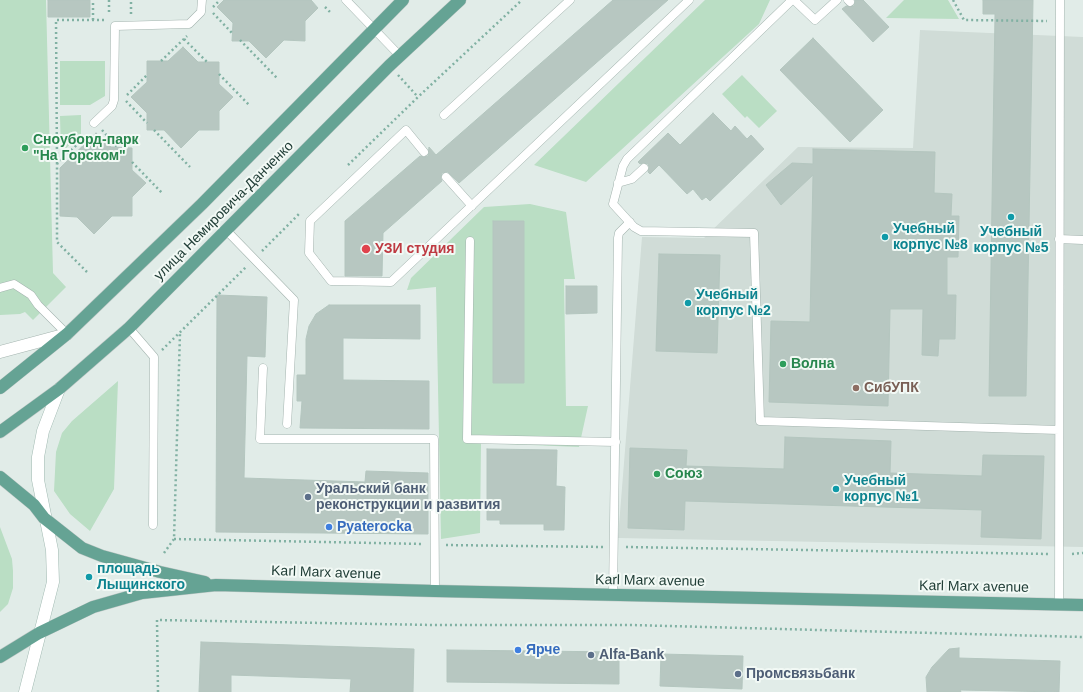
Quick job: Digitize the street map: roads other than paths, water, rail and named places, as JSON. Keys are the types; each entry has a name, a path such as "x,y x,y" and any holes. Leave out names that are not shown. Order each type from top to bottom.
{"main road":[{"name":"улица Немировича-Данченко","path":"0,388 68,334 202,204 403,0"},
{"name":"улица Немировича-Данченко","path":"0,432 59,389 129,328 400,56 460,0"},
{"path":"0,352 68,334"},
{"path":"25,692 36,654 39,632 53,582 52,550 44,518 38,480 38,457 43,431 59,389"},
{"path":"0,477 34,505 44,518 82,548 102,556 160,572 216,585"},
{"path":"0,657 39,632 93,607 142,593 216,585"},
{"name":"Karl Marx avenue","path":"216,585 435,592 1083,605"}],"lane":[{"path":"95,128 112,106 114,100 115,26 189,24 201,12 202,0"},
{"path":"346,0 400,56"},
{"path":"444,115 570,0"},
{"path":"424,152 406,130 310,221 309,253 331,281 391,282 689,0"},
{"path":"837,0 814,20 793,0 627,159 623,166 613,204 630,222 641,230 754,233 760,422 1059,430"},
{"path":"1058,604 1060,0"},
{"path":"618,183 632,179 644,168"},
{"path":"446,177 472,206"},
{"path":"613,595 618,238 619,233 630,222"},
{"path":"226,230 294,300 287,424"},
{"path":"1060,239 1083,240"},
{"path":"470,241 467,439 616,442"},
{"path":"0,288 14,284 31,295 38,305 68,334"},
{"path":"129,328 154,357 153,525"},
{"path":"263,368 260,439 434,439 435,592"}],"place":[{"name":"Сноуборд-парк \"На Горском\"","path":"25,148"},
{"name":"Учебный корпус №5","path":"1011,217"},
{"name":"Учебный корпус №8","path":"885,237"},
{"name":"УЗИ студия","path":"366,249"},
{"name":"Учебный корпус №2","path":"688,303"},
{"name":"Волна","path":"783,364"},
{"name":"СибУПК","path":"856,388"},
{"name":"Союз","path":"657,474"},
{"name":"Учебный корпус №1","path":"836,489"},
{"name":"Уральский банк реконструкции и развития","path":"308,497"},
{"name":"Pyaterocka","path":"329,527"},
{"name":"площадь Лыщинского","path":"89,577"},
{"name":"Ярче","path":"518,650"},
{"name":"Alfa-Bank","path":"591,655"},
{"name":"Промсвязьбанк","path":"738,674"}]}
